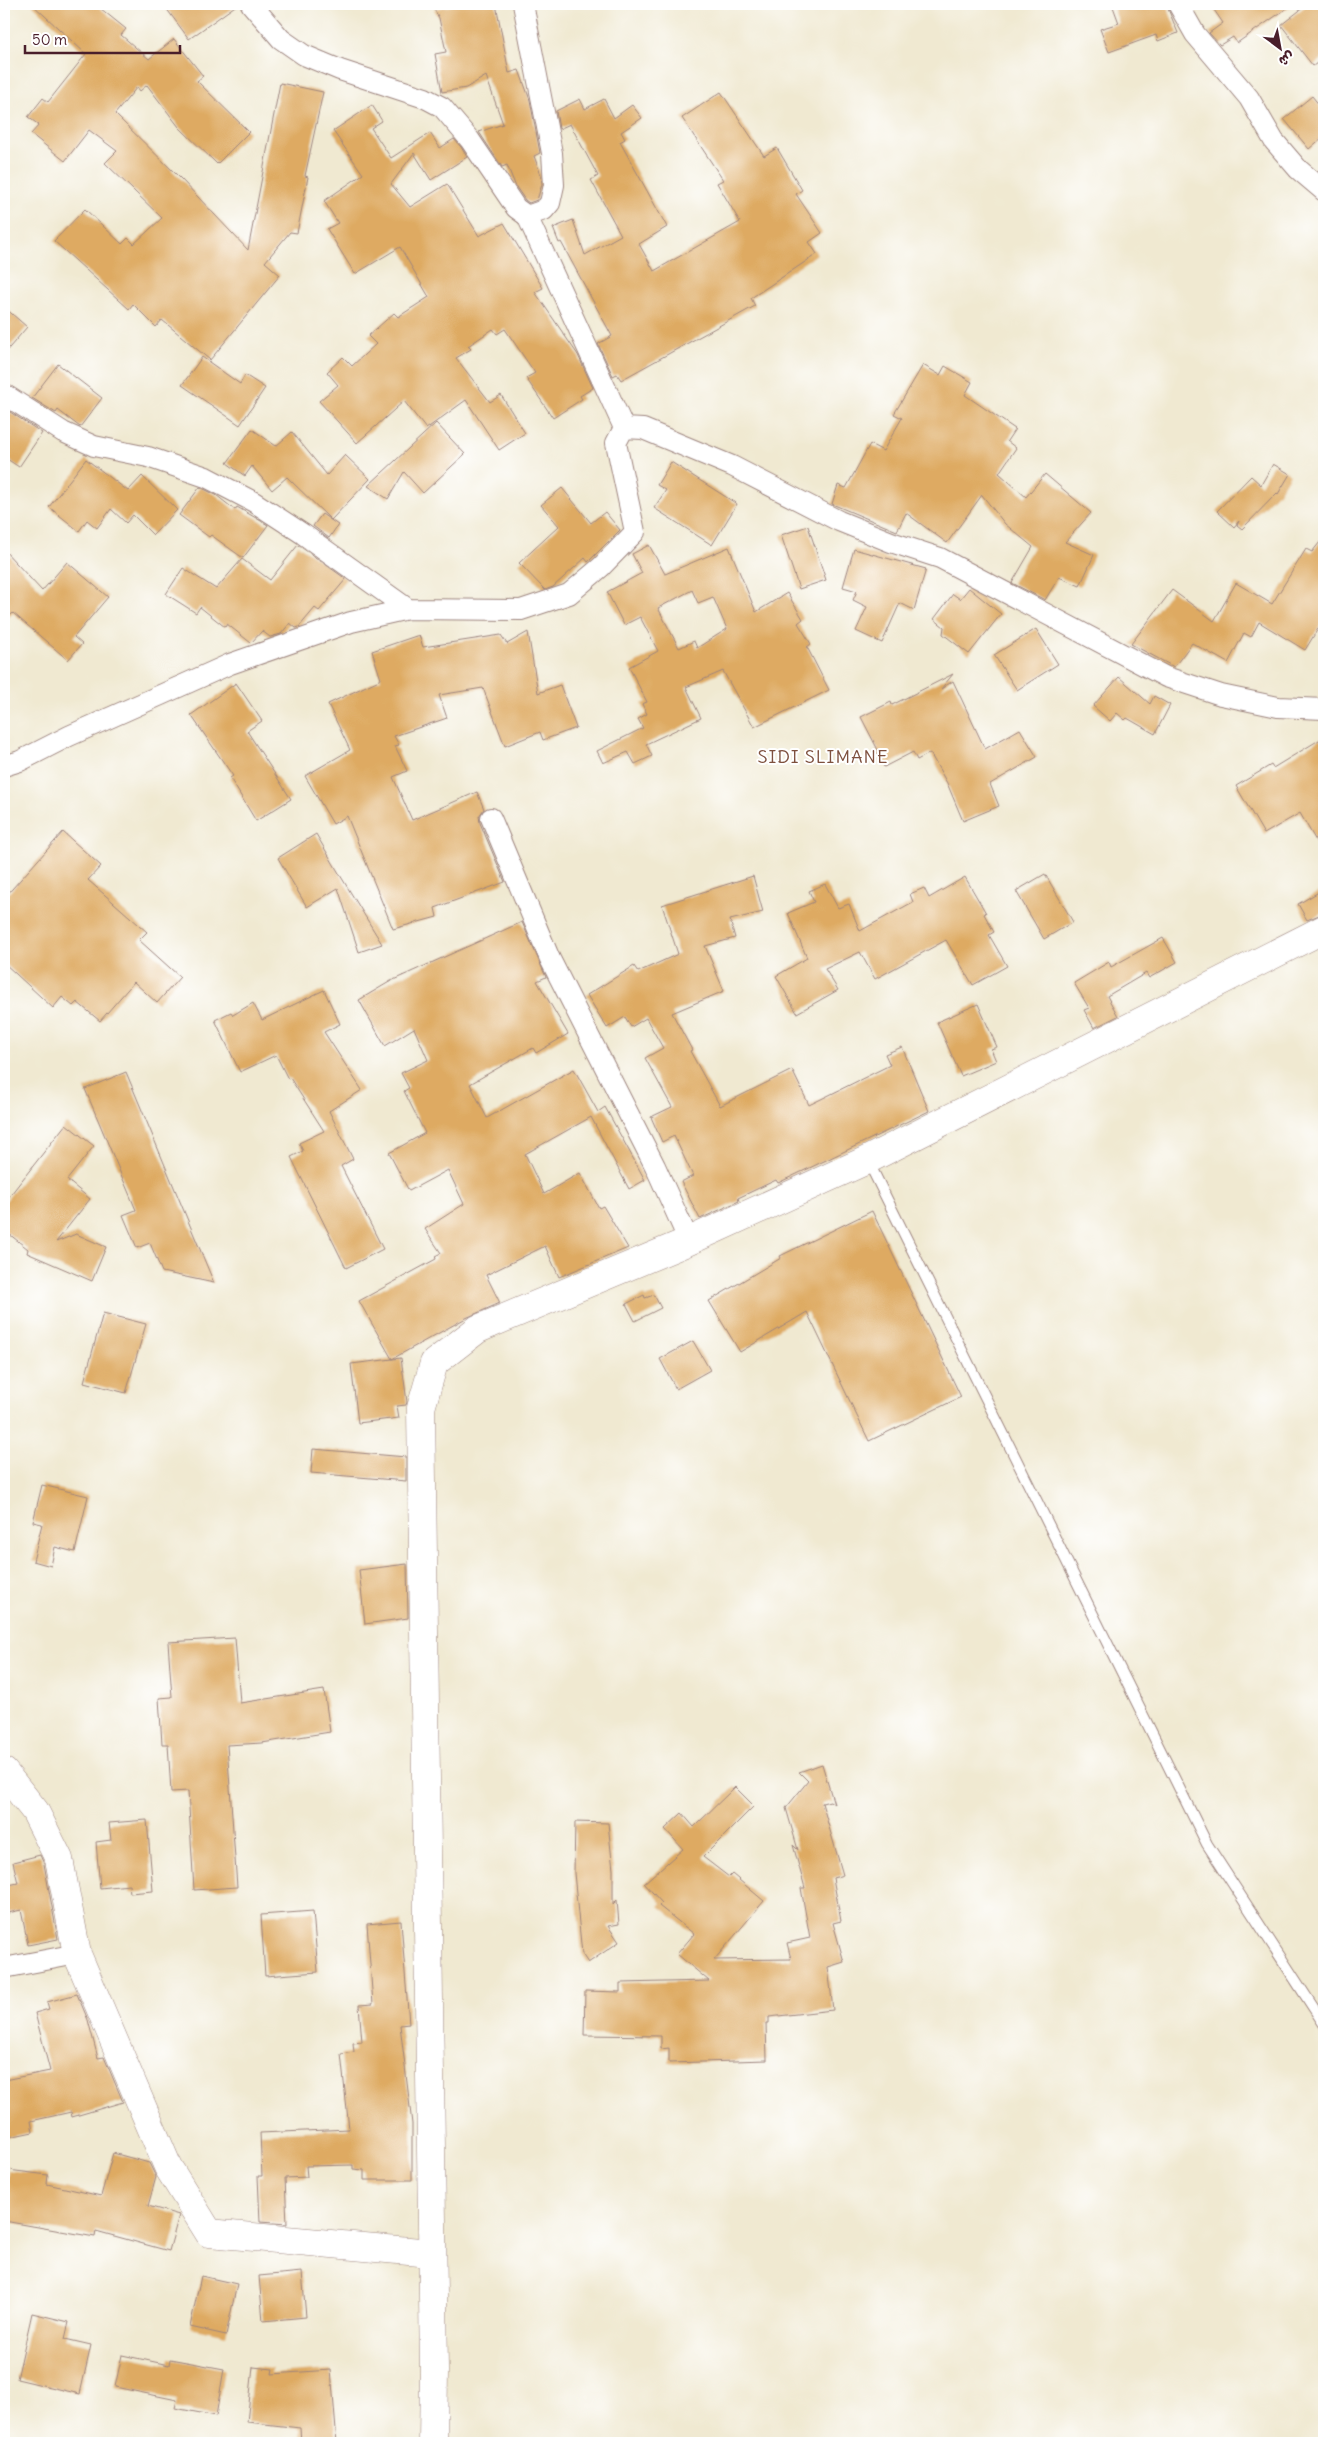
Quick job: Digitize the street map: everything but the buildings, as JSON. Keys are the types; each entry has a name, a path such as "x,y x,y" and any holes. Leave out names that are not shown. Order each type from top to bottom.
{"main road":[{"path":"433,2443 434,2371 421,1408 434,1363 478,1329 689,1241 867,1160 1324,929"},
{"path":"4,1772 35,1811 59,1859 77,1954 168,2167 209,2233 431,2253"}],"street":[{"path":"251,4 281,39 304,55 340,70 425,98 442,106 470,140 516,208 527,216 624,428"},
{"path":"523,4 552,153 554,185 550,203 544,210 527,216"},
{"path":"1178,4 1195,34 1250,98 1274,141 1298,169 1324,191"},
{"path":"4,394 63,432 94,446 148,457 206,477 254,502 303,534 408,609"},
{"path":"4,766 20,761 69,736 230,664 351,622 408,609 520,610 569,594 600,567 635,532 616,443 624,428"},
{"path":"624,428 643,428 732,466 839,521 891,542 940,558 1166,677 1221,695 1268,705 1324,709"},
{"path":"491,818 550,959 655,1166 689,1241"},
{"path":"4,1968 77,1954"}],"lane":[{"path":"867,1160 1207,1844 1324,2024"}],"district":[{"name":"SIDI SLIMANE","path":"823,756"}]}
